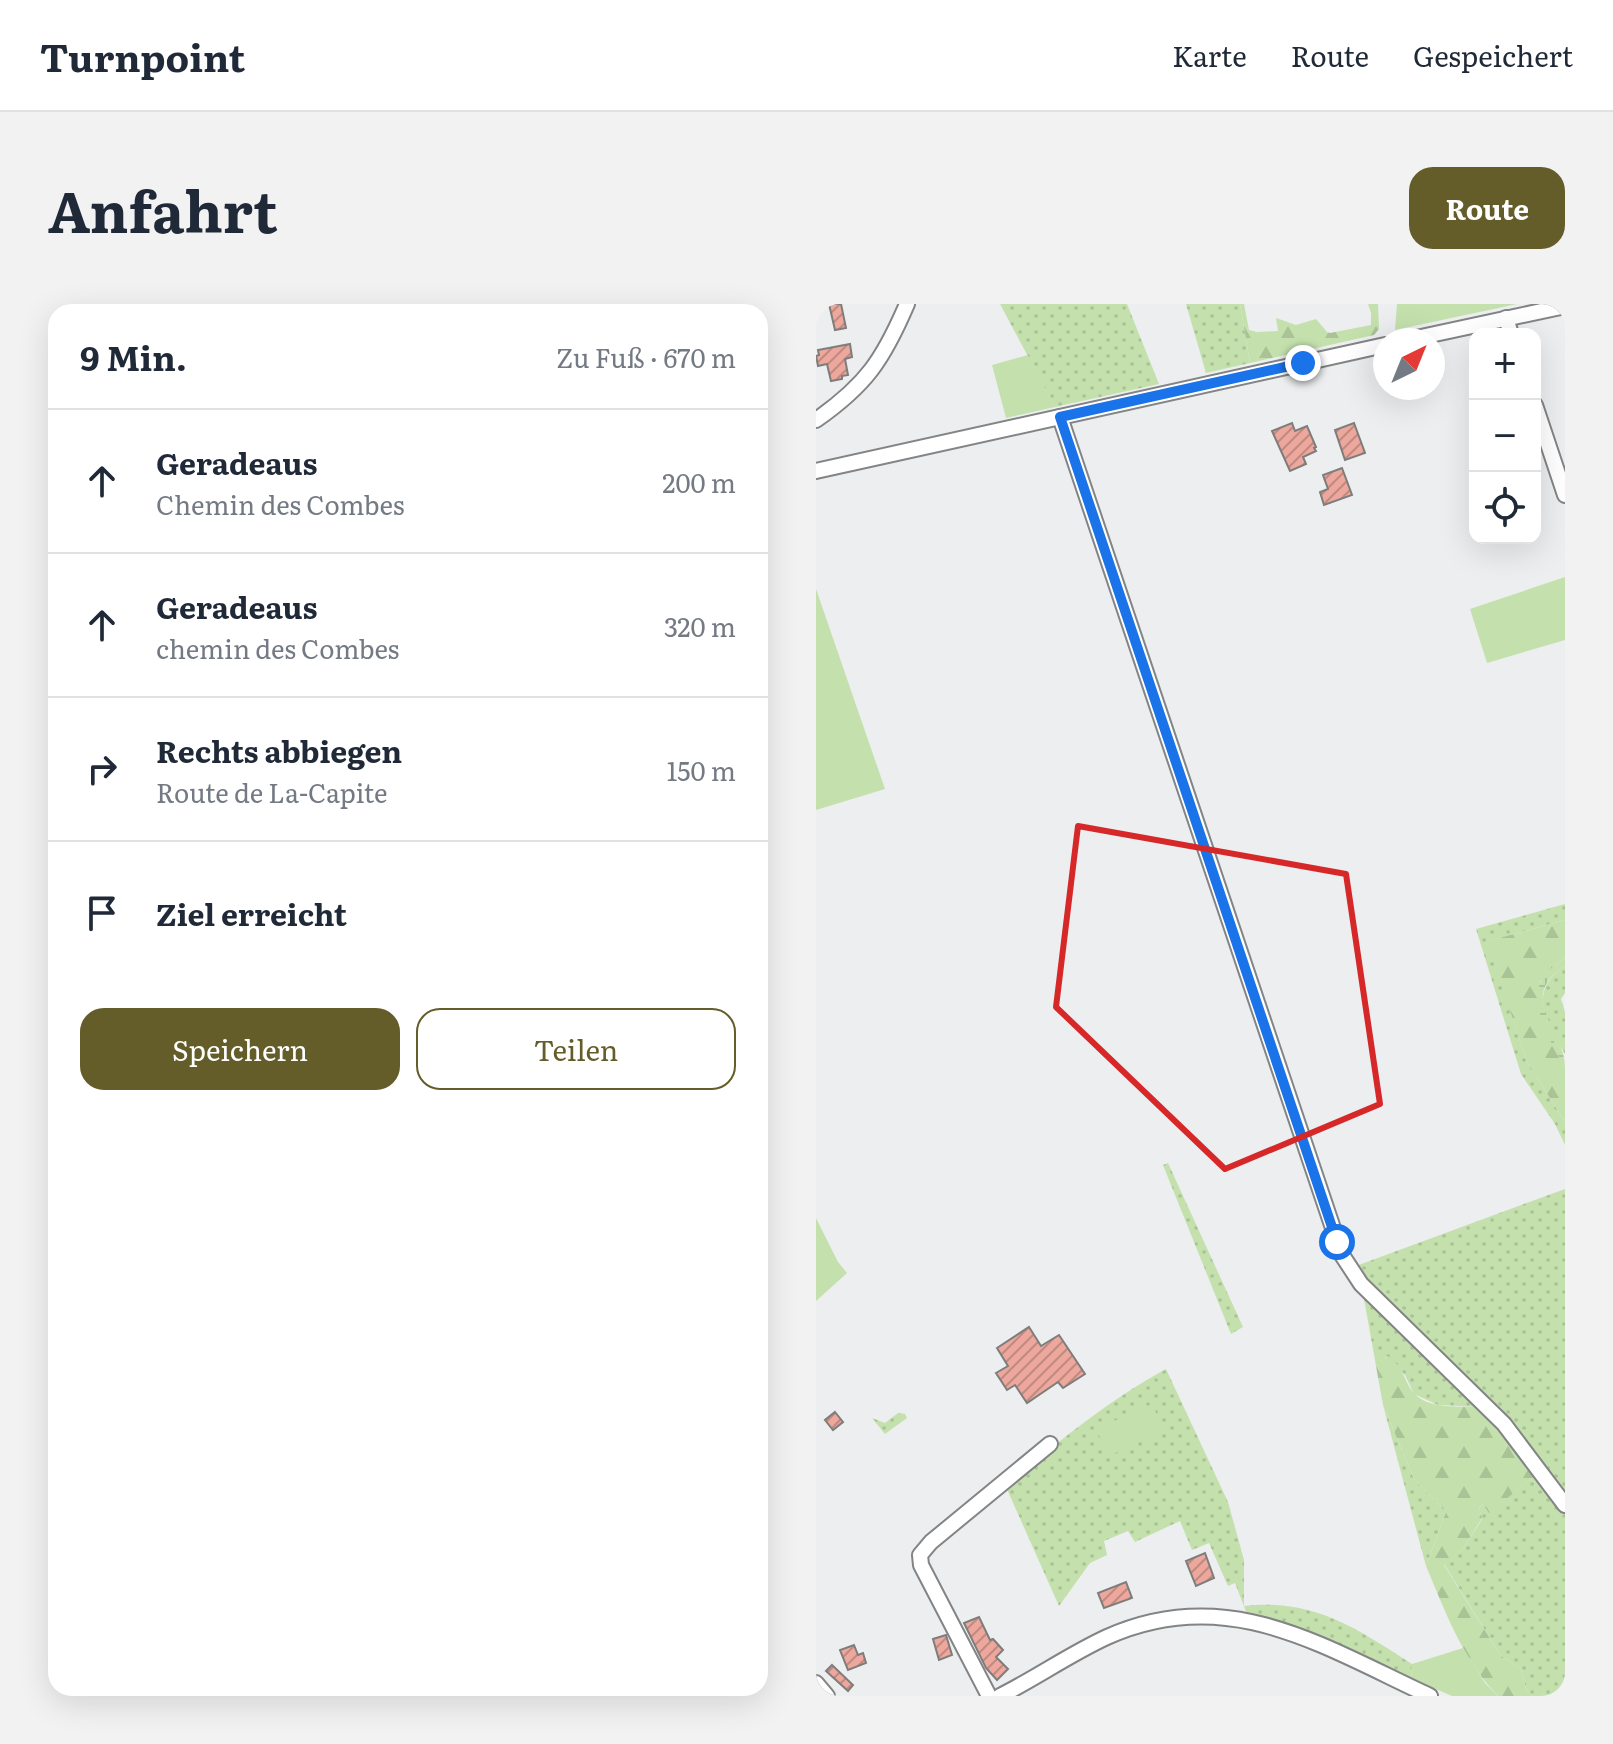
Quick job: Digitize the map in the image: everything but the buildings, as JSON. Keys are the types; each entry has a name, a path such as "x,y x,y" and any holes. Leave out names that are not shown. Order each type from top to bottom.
{"street":[{"path":"816,420 863,382 878,362 907,304"},
{"path":"1445,332 1565,306"},
{"path":"1506,318 1509,328"},
{"path":"816,471 1373,348"},
{"path":"1060,417 1345,1262 1361,1284 1504,1424 1565,1505"},
{"path":"1541,423 1565,495"},
{"path":"989,1696 921,1565 920,1555 931,1542 1050,1444"},
{"path":"1000,1696 1119,1632 1162,1619 1204,1615 1244,1619 1284,1631 1430,1696"},
{"path":"816,1683 827,1696"}],"highlighted area":[{"path":"1078,826 1346,874 1380,1104 1225,1169 1056,1007"}],"green space":[{"path":"1000,304 1127,304 1159,384 1055,407"},
{"path":"1186,304 1240,304 1250,363 1206,373"},
{"path":"1240,304 1244,304 1249,330 1278,331 1276,318 1296,325 1316,319 1330,333 1371,325 1368,304 1378,304 1379,328 1373,328 1373,335 1250,363"},
{"path":"1397,304 1517,304 1404,328 1395,328"},
{"path":"1028,355 1055,407 1006,418 992,365"},
{"path":"1565,577 1565,640 1487,663 1470,609"},
{"path":"816,589 885,789 816,810"},
{"path":"1565,904 1565,920 1489,941 1526,1060 1565,1122 1565,1145 1555,1124 1521,1074 1476,929"},
{"path":"1565,920 1565,958 1540,982 1545,1025 1565,1067 1565,1122 1526,1060 1488,941"},
{"path":"1565,958 1565,966 1551,978 1544,990 1543,1002 1563,1053 1565,1067 1543,1024 1538,989 1549,970"},
{"path":"1565,966 1565,993 1561,999 1565,1012 1565,1054 1547,1019 1543,996 1553,975"},
{"path":"1168,1163 1243,1327 1231,1334 1163,1165"},
{"path":"1565,1189 1565,1498 1362,1279 1356,1266"},
{"path":"816,1218 838,1262 847,1273 816,1301"},
{"path":"1363,1293 1481,1407 1438,1405 1414,1394 1405,1375 1387,1356 1376,1366"},
{"path":"1387,1356 1396,1363 1419,1398 1445,1406 1481,1407 1537,1474 1489,1513 1483,1504 1479,1508 1482,1518 1463,1549 1444,1565 1501,1656 1521,1669 1526,1689 1533,1696 1498,1696 1465,1651 1440,1600 1426,1566 1446,1512 1414,1479 1383,1405 1376,1366"},
{"path":"1166,1369 1228,1502 1244,1560 1244,1606 1291,1607 1333,1618 1412,1664 1411,1681 1289,1626 1247,1614 1235,1583 1228,1586 1209,1543 1192,1550 1180,1521 1135,1542 1128,1531 1104,1541 1107,1555 1090,1563 1059,1606 1006,1487 1083,1424"},
{"path":"1152,1404 1164,1431 1109,1456 1096,1429"},
{"path":"1383,1405 1414,1479 1446,1512 1426,1566"},
{"path":"898,1413 905,1414 907,1418 885,1434 872,1418 885,1423"},
{"path":"1537,1474 1565,1511 1565,1696 1533,1696 1526,1689 1521,1669 1501,1656 1444,1564 1463,1549 1482,1519 1479,1508 1484,1503 1489,1512"},
{"path":"1463,1648 1485,1683 1498,1696 1452,1696 1411,1678 1412,1664"}],"route":[{"path":"1303,363 1060,417 1337,1242"}]}
